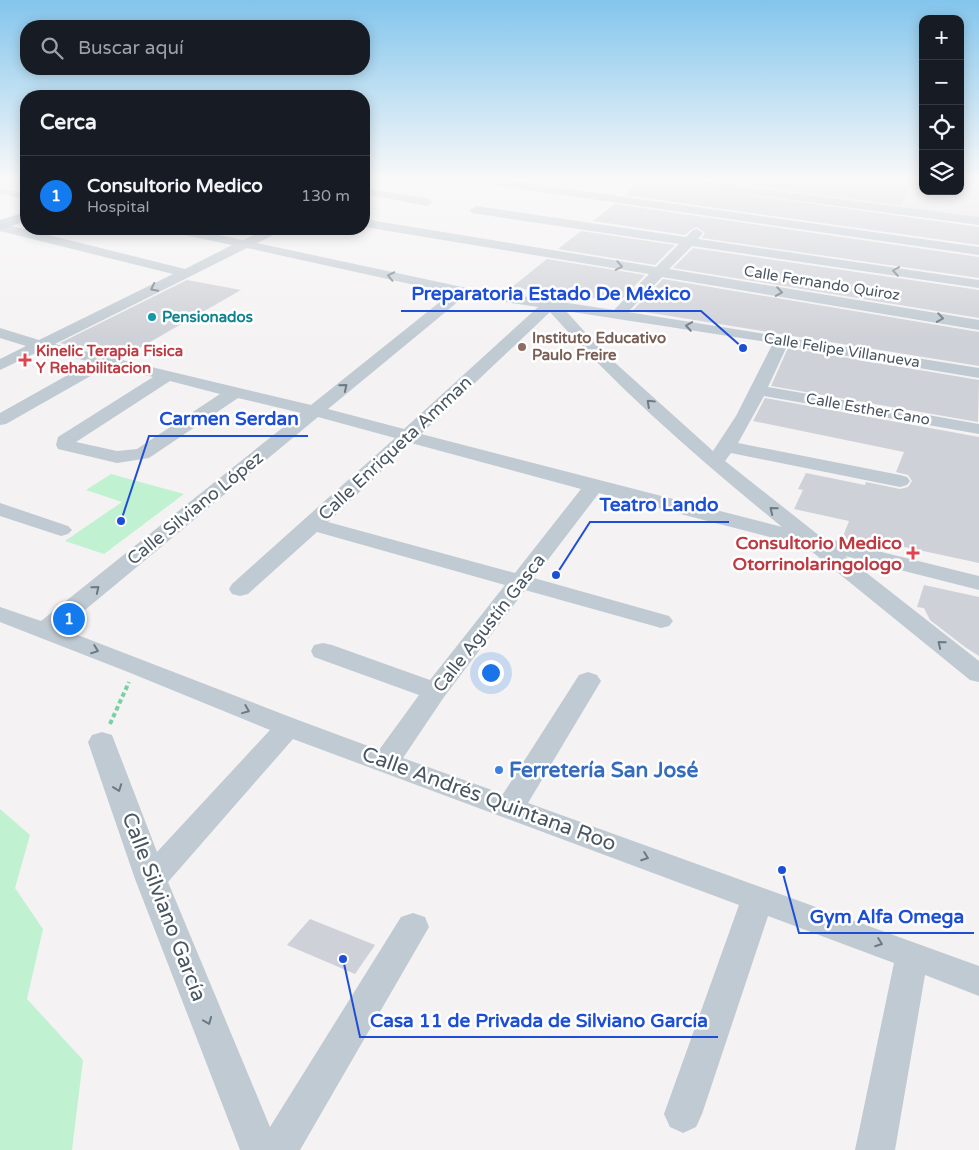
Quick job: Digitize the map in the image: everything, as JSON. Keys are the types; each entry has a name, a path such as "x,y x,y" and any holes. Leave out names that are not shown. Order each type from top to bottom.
{"street":[{"name":"Calle Fernando Quiroz","path":"415,232 979,325"},
{"path":"626,232 979,284"},
{"path":"617,315 699,232"},
{"path":"845,232 979,250"},
{"path":"35,235 185,273"},
{"name":"Calle Felipe Villanueva","path":"201,235 462,291 782,340 979,373"},
{"path":"0,365 262,235"},
{"name":"Calle Silviano López","path":"44,631 462,291"},
{"path":"551,305 596,354 720,455 813,542 979,674"},
{"name":"Calle Enriqueta Amman","path":"240,589 314,524 551,305"},
{"path":"0,333 40,346 314,411 594,486 979,583"},
{"path":"720,455 758,390 782,340"},
{"path":"0,420 105,361"},
{"path":"168,376 68,439 65,444 68,447 117,457 142,454 236,392"},
{"name":"Calle Esther Cano","path":"758,390 979,429"},
{"path":"720,455 900,481"},
{"name":"Calle Agustín Gasca","path":"386,761 435,691 594,486"},
{"path":"0,509 61,530"},
{"path":"314,524 661,621"},
{"name":"Calle Andrés Quintana Roo","path":"0,614 288,726 979,981"},
{"path":"323,651 435,691"},
{"path":"510,807 588,681"},
{"path":"152,879 288,726"},
{"name":"Calle Silviano García","path":"102,742 152,879 260,1150"},
{"path":"683,1114 758,898"},
{"path":"278,1150 413,927"},
{"path":"875,1150 912,955"}],"path":[{"path":"102,742 137,666"}],"green space":[{"path":"111,474 184,494 104,554 65,541 122,502 86,490"},
{"path":"0,809 30,835 15,888 43,929 27,999 83,1060 72,1150 0,1150"}],"building":[{"path":"580,232 675,245 655,265 558,249"},
{"path":"663,232 689,232 685,235"},
{"path":"703,232 805,232 979,257 979,278 702,238 705,233"},
{"path":"884,232 979,232 979,245"},
{"path":"693,248 979,290 979,318 673,268"},
{"path":"547,259 645,275 619,302 565,293 562,296 512,287"},
{"path":"663,279 979,332 979,366 633,310"},
{"name":"Pensionados","path":"187,280 241,290 122,358 60,343"},
{"path":"788,348 979,380 978,422 771,386"},
{"path":"765,398 979,437 979,563 900,546 899,551 842,539 849,521 794,509 803,490 798,489 806,473 865,485 866,482 900,489 908,487 912,481 908,475 896,472 904,452 753,421"},
{"path":"924,585 979,597 979,656 930,620 924,608 917,607"},
{"path":"310,919 375,945 355,974 287,945"}],"place":[{"name":"Pensionados","path":"152,317"},
{"name":"Instituto Educativo Paulo Freire","path":"522,347"},
{"name":"Preparatoria Estado De México","path":"743,348"},
{"name":"Kinelic Terapia Fisica Y Rehabilitacion","path":"25,360"},
{"name":"Carmen Serdan","path":"121,521"},
{"name":"Consultorio Medico Otorrinolaringologo","path":"913,553"},
{"name":"Teatro Lando","path":"556,575"},
{"name":"Consultorio Medico","path":"69,619"},
{"name":"Ferretería San José","path":"499,770"},
{"name":"Gym Alfa Omega","path":"782,870"},
{"name":"Casa 11 de Privada de Silviano García","path":"343,959"}]}
